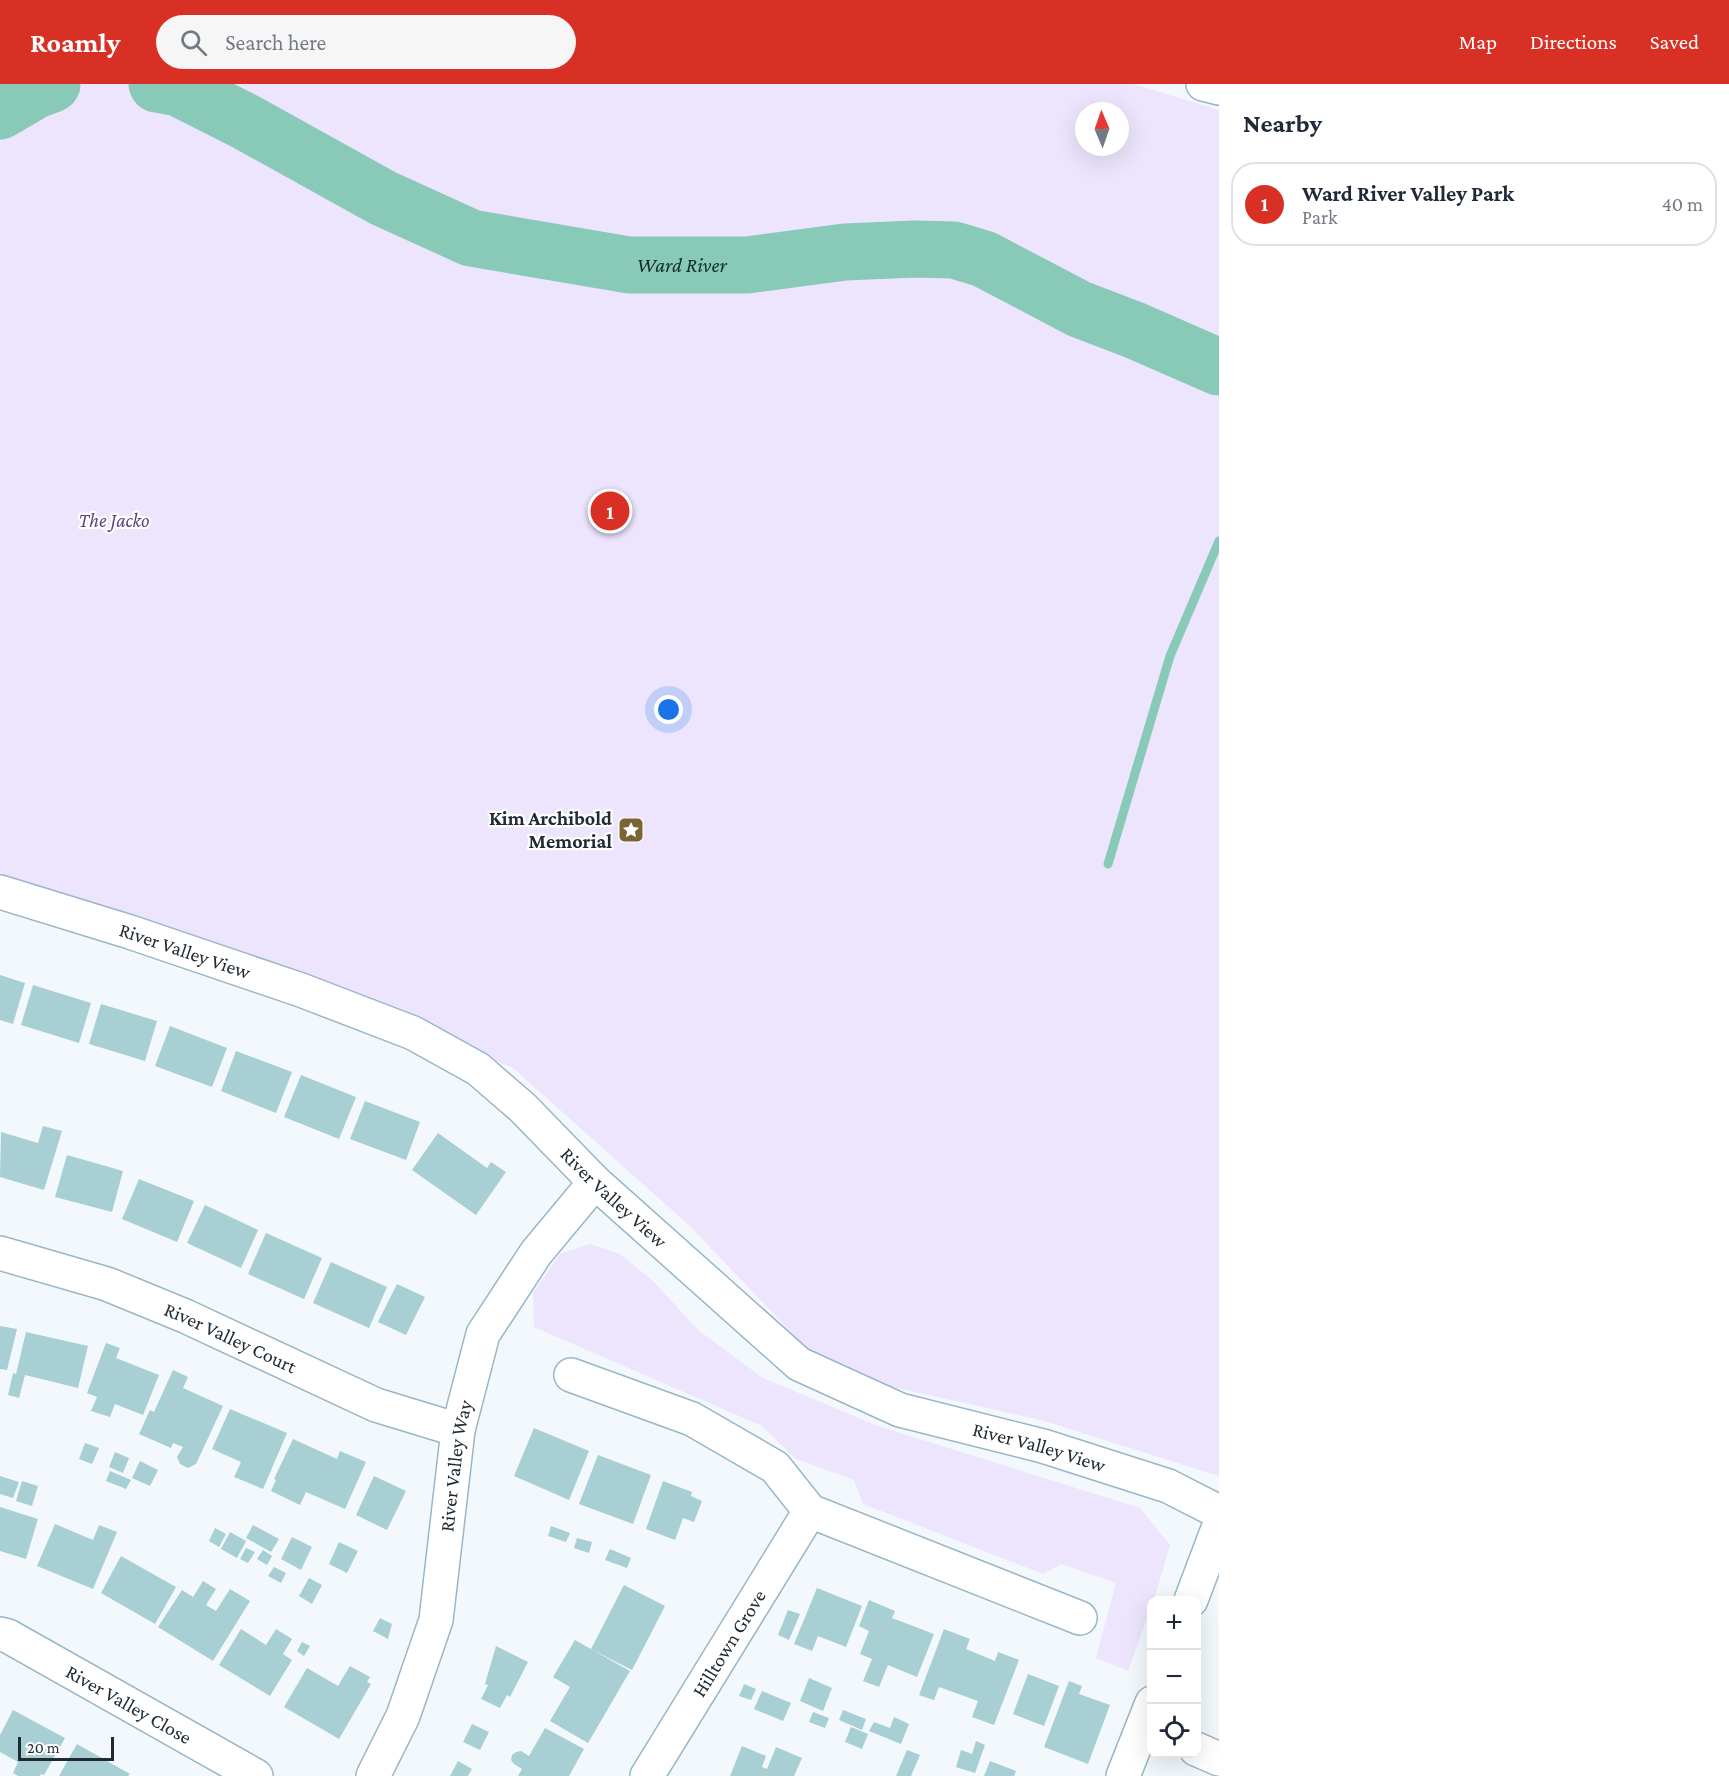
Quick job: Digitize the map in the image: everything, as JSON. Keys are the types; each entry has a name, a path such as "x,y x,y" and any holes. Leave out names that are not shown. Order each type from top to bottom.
{"street":[{"path":"1203,84 1219,88"},
{"name":"River Valley View","path":"0,892 301,990 413,1033 478,1069 524,1108 595,1182 799,1364 900,1410 1066,1454 1168,1486 1219,1512"},
{"name":"River Valley Way","path":"373,1776 403,1716 436,1620 458,1430 483,1334 536,1253 595,1182"},
{"name":"River Valley Court","path":"0,1253 107,1284 185,1316 376,1405 458,1430"},
{"path":"572,1375 692,1419 775,1467 810,1511 1080,1618"},
{"name":"Hilltown Grove","path":"647,1776 810,1511"},
{"path":"1193,1596 1219,1526"},
{"name":"River Valley Close","path":"0,1634 8,1636 256,1776"},
{"path":"1123,1776 1147,1724"},
{"path":"1201,1751 1219,1759"}],"green space":[{"name":"The Jacko","path":"0,84 1133,84 1219,110 1219,1476 1041,1420 830,1373 691,1227 513,1068 277,971 0,875"},
{"path":"590,1244 620,1254 653,1281 698,1330 763,1378 878,1426 1140,1508 1170,1545 1155,1596 1147,1596 1147,1618 1128,1671 1096,1658 1116,1583 1061,1564 1043,1574 863,1504 854,1480 796,1459 762,1426 534,1327 533,1293 560,1254"}],"building":[{"path":"0,975 25,983 13,1024 0,1020"},
{"path":"33,985 91,1003 79,1043 21,1025"},
{"path":"101,1004 157,1021 145,1061 89,1044"},
{"path":"170,1026 227,1048 212,1087 155,1066"},
{"path":"236,1051 292,1072 276,1113 221,1091"},
{"path":"301,1075 356,1097 339,1139 284,1117"},
{"path":"365,1101 420,1122 406,1160 350,1139"},
{"path":"43,1126 62,1131 44,1190 0,1177 1,1132 38,1143"},
{"path":"438,1133 487,1168 491,1162 506,1172 476,1215 412,1170"},
{"path":"67,1155 123,1171 112,1212 55,1197"},
{"path":"139,1179 194,1201 177,1242 122,1219"},
{"path":"205,1205 258,1230 241,1268 187,1243"},
{"path":"266,1233 322,1258 304,1299 248,1274"},
{"path":"331,1262 387,1287 369,1328 313,1303"},
{"path":"397,1284 425,1297 406,1335 378,1322"},
{"path":"0,1326 17,1329 7,1370 0,1369"},
{"path":"26,1332 88,1346 78,1388 25,1375 19,1398 8,1395 13,1373 16,1374"},
{"path":"106,1343 120,1348 116,1358 159,1375 143,1415 115,1404 110,1417 91,1411 97,1397 87,1393"},
{"path":"173,1370 188,1377 183,1388 223,1406 196,1464 188,1468 180,1464 177,1457 183,1447 173,1443 171,1448 139,1434 150,1410 154,1412"},
{"path":"230,1409 287,1433 263,1489 234,1477 241,1462 212,1449"},
{"path":"534,1428 589,1451 569,1500 514,1476"},
{"path":"293,1439 337,1459 340,1451 366,1462 345,1509 306,1492 300,1505 271,1491 276,1480 274,1479"},
{"path":"85,1443 99,1448 92,1464 79,1459"},
{"path":"115,1452 129,1458 123,1473 109,1467"},
{"path":"598,1455 651,1475 633,1524 579,1504"},
{"path":"140,1461 158,1470 150,1486 132,1478"},
{"path":"110,1471 131,1480 126,1489 106,1481"},
{"path":"0,1476 19,1482 13,1498 0,1494"},
{"path":"374,1476 406,1491 387,1530 356,1515"},
{"path":"22,1481 38,1486 32,1506 16,1501"},
{"path":"663,1481 692,1492 691,1496 702,1501 694,1522 683,1518 675,1540 646,1529"},
{"path":"0,1507 38,1519 26,1559 0,1551"},
{"path":"55,1524 93,1540 99,1525 117,1532 93,1589 37,1566"},
{"path":"253,1525 279,1539 271,1552 246,1538"},
{"path":"551,1526 570,1533 566,1542 548,1536"},
{"path":"215,1528 226,1534 219,1547 209,1541"},
{"path":"230,1532 246,1541 237,1558 221,1549"},
{"path":"292,1537 312,1547 301,1570 281,1559"},
{"path":"577,1538 592,1542 589,1553 574,1548"},
{"path":"339,1542 358,1551 347,1573 329,1564"},
{"path":"246,1548 255,1552 248,1563 240,1559"},
{"path":"610,1549 631,1558 627,1568 605,1560"},
{"path":"263,1550 272,1556 267,1565 257,1559"},
{"path":"121,1556 176,1587 155,1624 101,1593"},
{"path":"274,1567 286,1573 281,1583 268,1576"},
{"path":"309,1578 322,1585 312,1604 299,1596"},
{"path":"203,1581 216,1589 206,1605 216,1611 230,1589 250,1601 213,1661 158,1627 182,1590 193,1597"},
{"path":"624,1585 665,1606 632,1670 591,1649"},
{"path":"817,1588 862,1606 846,1647 818,1636 812,1651 794,1644"},
{"path":"869,1600 895,1611 892,1618 934,1634 917,1677 888,1665 879,1687 863,1681 872,1659 860,1654 869,1631 859,1626"},
{"path":"788,1610 800,1614 789,1640 778,1635"},
{"path":"380,1618 392,1624 388,1639 373,1631"},
{"path":"241,1629 266,1645 276,1629 292,1639 283,1654 292,1660 270,1696 219,1665"},
{"path":"944,1629 970,1639 966,1649 995,1661 998,1652 1019,1660 994,1725 972,1717 978,1701 939,1687 934,1700 919,1695"},
{"path":"575,1640 630,1671 588,1743 550,1721 570,1687 553,1677"},
{"path":"302,1642 310,1646 304,1656 297,1651"},
{"path":"496,1646 528,1662 510,1697 507,1695 500,1708 481,1699 488,1685 485,1684"},
{"path":"350,1666 370,1677 367,1682 371,1684 339,1739 284,1707 307,1668 338,1686"},
{"path":"1028,1674 1059,1686 1044,1726 1013,1714"},
{"path":"809,1678 832,1688 823,1711 800,1701"},
{"path":"1069,1681 1082,1686 1079,1694 1110,1705 1088,1764 1044,1747"},
{"path":"744,1684 756,1689 751,1700 739,1696"},
{"path":"762,1691 791,1703 783,1721 754,1709"},
{"path":"13,1710 65,1738 44,1775 18,1776 13,1773 18,1762 0,1752 0,1735"},
{"path":"843,1710 866,1719 862,1730 839,1720"},
{"path":"813,1712 829,1718 825,1728 809,1722"},
{"path":"894,1717 909,1724 901,1744 869,1731 874,1722 890,1728"},
{"path":"472,1724 489,1732 480,1750 463,1742"},
{"path":"851,1727 868,1734 862,1749 845,1742"},
{"path":"545,1728 584,1749 569,1776 518,1776 522,1769 511,1760 512,1755 521,1751 529,1756"},
{"path":"976,1741 985,1745 975,1773 956,1767 961,1750 972,1754"},
{"path":"77,1744 130,1774 128,1776 59,1776"},
{"path":"742,1746 766,1756 762,1767 767,1769 776,1747 802,1758 794,1776 730,1776"},
{"path":"907,1750 920,1755 911,1776 896,1776"},
{"path":"458,1761 472,1769 468,1776 450,1776"},
{"path":"990,1761 1016,1771 1014,1776 984,1776"}],"waterway":[{"name":"Ward River","path":"0,111 36,90 52,84"},
{"name":"Ward River","path":"157,84 179,88 246,122 383,198 471,238 629,265 747,265 845,252 954,250 984,259 1079,309 1219,367"},
{"path":"1108,864 1170,656 1219,541"}],"place":[{"name":"Ward River Valley Park","path":"610,511"},
{"name":"Kim Archibold Memorial","path":"631,830"}]}
